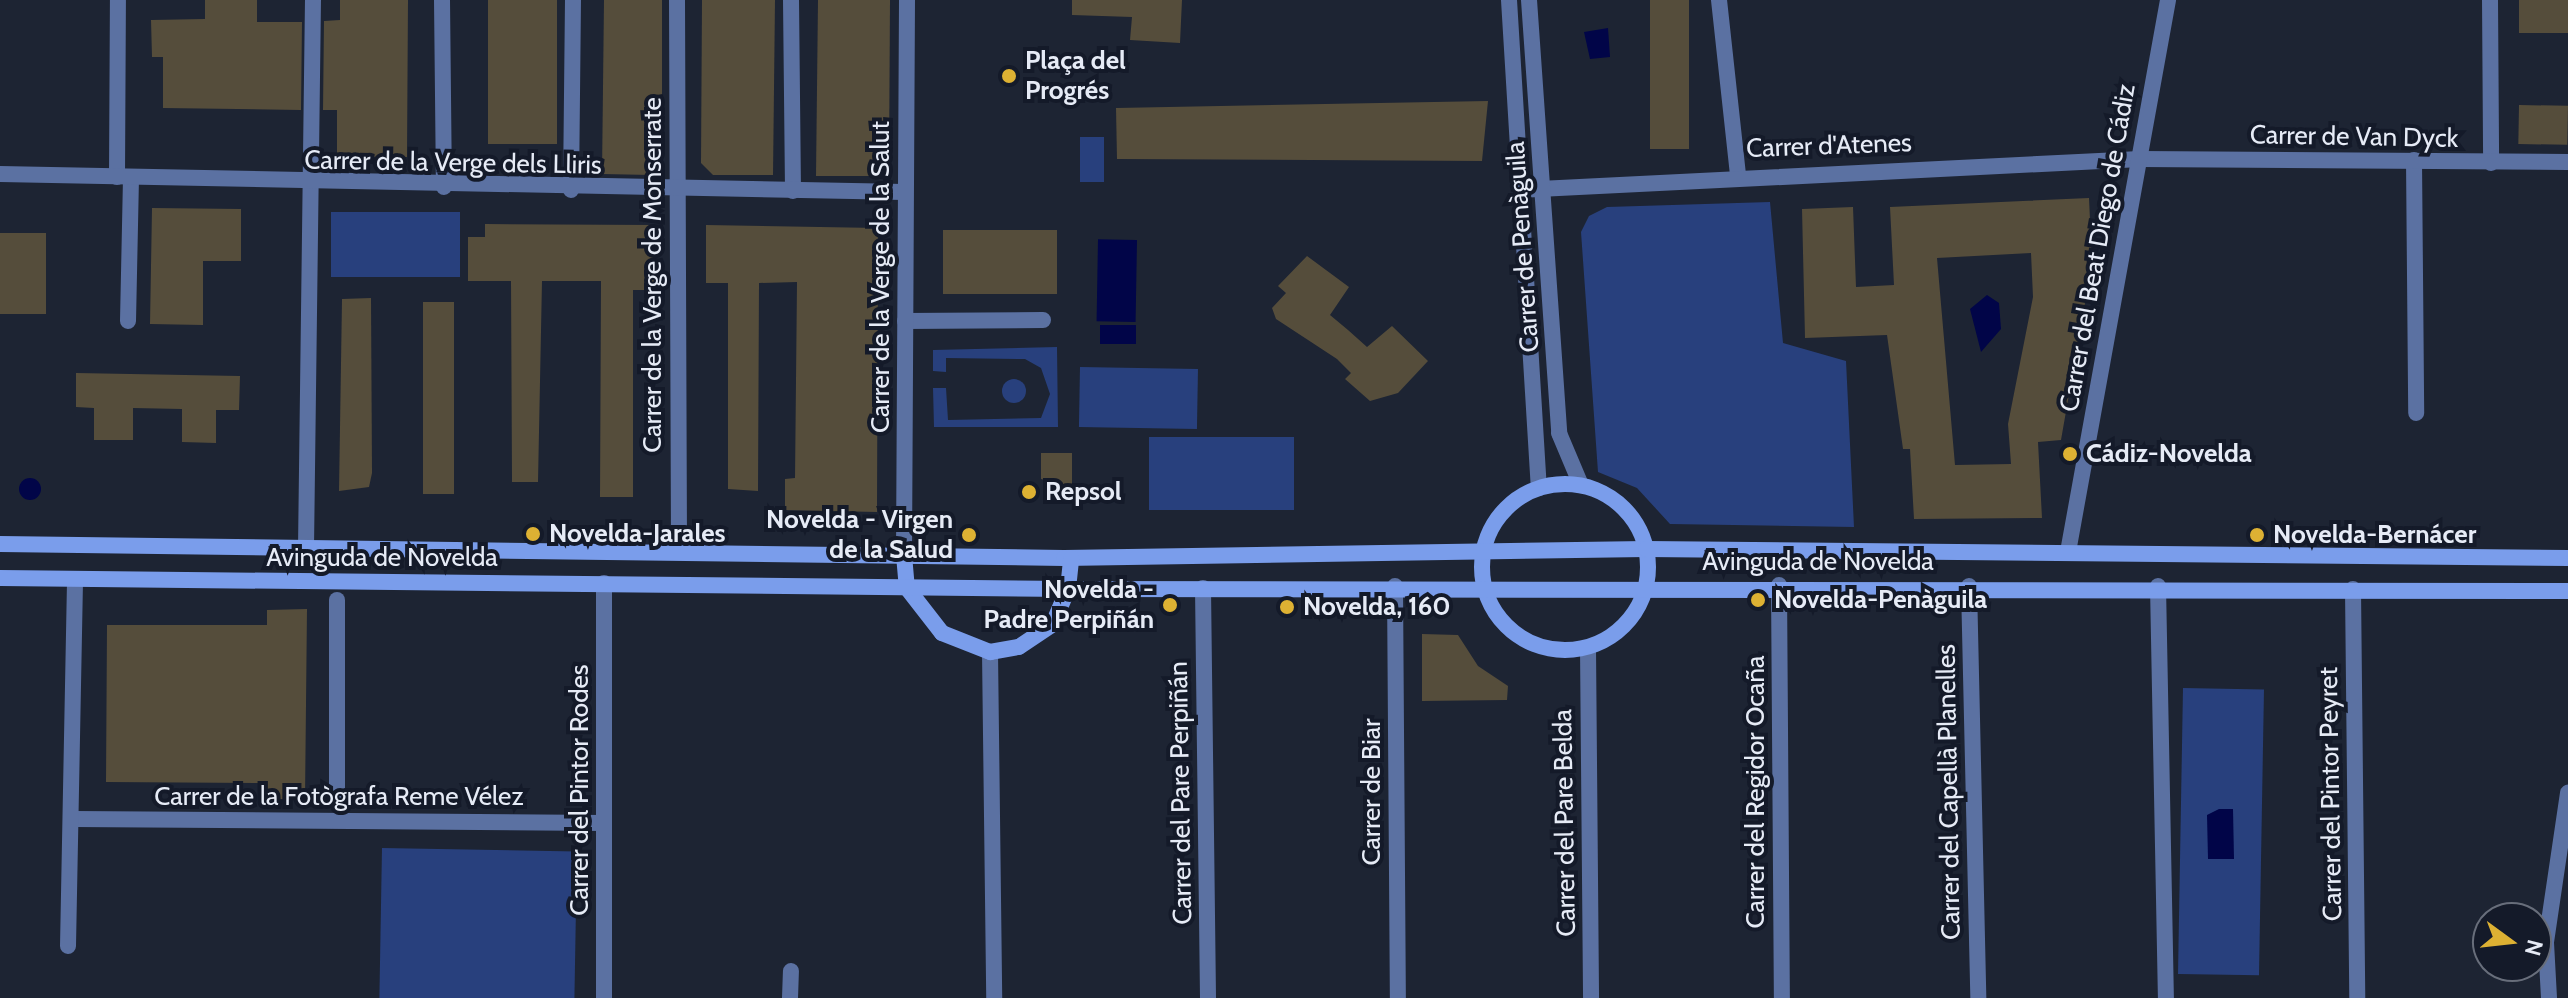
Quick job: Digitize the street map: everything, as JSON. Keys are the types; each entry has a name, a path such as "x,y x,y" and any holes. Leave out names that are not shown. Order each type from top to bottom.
{"main road":[{"path":"1581,485 1610,497 1638,527 1646,549 1646,586 1627,623 1588,648 1552,650 1521,639 1497,617 1483,585 1482,554 1511,503 1539,488 1581,485"},
{"name":"Avinguda de Novelda","path":"0,544 679,550 1071,558 1482,554 1646,549 2568,558"},
{"path":"904,555 907,588 942,633 990,652 1039,637 1068,589 1071,558"},
{"name":"Avinguda de Novelda","path":"0,578 1068,589 1779,585 2568,591"}],"street":[{"path":"118,0 128,321"},
{"path":"306,548 313,0"},
{"path":"442,0 444,187"},
{"path":"571,190 573,0"},
{"name":"Carrer de la Verge de Monserrate","path":"677,0 674,190 679,550"},
{"path":"791,0 793,191"},
{"name":"Carrer de la Verge de la Salut","path":"904,555 907,0"},
{"name":"Carrer de Penàguila","path":"1509,0 1539,488"},
{"name":"Carrer de Penàguila","path":"1529,0 1559,433 1581,485"},
{"path":"1719,0 1738,174"},
{"name":"Carrer del Beat Diego de Cádiz","path":"2068,552 2168,0"},
{"path":"2490,0 2491,163"},
{"name":"Carrer d'Atenes","path":"1521,190 1738,174 2140,159"},
{"name":"Carrer de Van Dyck","path":"2140,159 2568,162"},
{"path":"2414,160 2416,413"},
{"name":"Carrer de la Verge dels Lliris","path":"0,174 310,185 904,192"},
{"path":"905,321 1043,320"},
{"path":"68,946 74,819 75,581"},
{"name":"Carrer del Pintor Rodes","path":"604,583 604,998"},
{"name":"Carrer del Regidor Ocaña","path":"1779,585 1782,998"},
{"name":"Carrer de Biar","path":"1395,586 1398,998"},
{"name":"Carrer del Capellà Planelles","path":"1969,586 1978,998"},
{"path":"2158,586 2166,998"},
{"name":"Carrer del Pare Perpiñán","path":"1203,588 1208,998"},
{"name":"Carrer del Pintor Peyret","path":"2353,589 2357,998"},
{"path":"337,600 337,803"},
{"name":"Carrer del Pare Belda","path":"1588,648 1591,998"},
{"path":"990,652 994,998"},
{"path":"2549,998 2546,942 2568,793"},
{"name":"Carrer de la Fotògrafa Reme Vélez","path":"74,819 604,823"},
{"path":"790,998 791,971"}],"shaded area":[{"path":"1608,28 1610,57 1590,59 1584,32"},
{"path":"1080,137 1104,137 1104,182 1080,182"},
{"path":"1770,202 1783,343 1846,361 1854,527 1670,524 1637,488 1598,472 1581,232 1589,216 1607,207"},
{"path":"331,212 460,212 460,277 331,277"},
{"path":"1098,239 1137,240 1136,322 1097,321"},
{"path":"1987,295 1999,303 2001,329 1981,352 1970,309"},
{"path":"1100,325 1136,325 1136,344 1100,344"},
{"path":"1057,347 1058,427 934,427 933,388 946,388 948,420 1041,418 1050,394 1041,368 1025,359 946,358 946,372 933,371 933,350"},
{"path":"1080,367 1198,369 1197,429 1079,427"},
{"path":"1014,379 1025,386 1026,391 1019,402 1014,403 1003,396 1002,391 1009,380"},
{"path":"1149,437 1294,437 1294,510 1149,510"},
{"path":"26,478 34,478 41,489 34,500 26,500 19,493 19,485"},
{"path":"2183,688 2264,689 2259,975 2178,974"},
{"path":"2219,809 2233,809 2234,859 2208,859 2207,815"},
{"path":"382,848 577,851 574,998 379,998"}],"building":[{"path":"205,0 257,0 257,22 302,22 301,110 163,108 163,57 152,57 151,20 205,19"},
{"path":"340,0 408,0 407,157 337,157 337,110 323,110 324,21 340,20"},
{"path":"488,0 557,0 557,144 488,144"},
{"path":"604,0 662,0 662,162 651,175 602,174"},
{"path":"702,0 775,0 773,175 713,175 701,163"},
{"path":"818,0 890,0 889,165 876,176 816,176"},
{"path":"1072,0 1182,0 1180,43 1130,40 1132,17 1072,15"},
{"path":"1650,0 1689,0 1689,149 1650,149"},
{"path":"2519,0 2568,0 2568,33 2519,33"},
{"path":"1488,101 1482,161 1117,159 1116,108"},
{"path":"2519,105 2568,106 2567,145 2518,144"},
{"path":"2089,198 2092,263 2061,440 2038,442 2042,518 1914,519 1910,449 1903,449 1887,335 1805,338 1802,209 1853,207 1856,287 1894,285 1890,207","holes":["2031,253 2033,297 2008,424 2011,464 1955,465 1937,258"]},
{"path":"152,208 241,209 241,261 203,261 203,325 150,324"},
{"path":"485,224 654,225 655,290 633,290 633,497 600,497 601,281 542,281 538,482 512,482 511,281 468,281 468,237 485,237"},
{"path":"706,225 878,228 877,512 785,510 785,479 795,478 797,282 759,283 758,491 728,489 728,283 706,283"},
{"path":"943,230 1057,230 1057,294 943,294"},
{"path":"0,233 46,233 46,314 0,314"},
{"path":"1307,256 1349,287 1330,315 1367,347 1392,326 1428,361 1398,393 1370,401 1345,379 1351,373 1337,359 1276,319 1272,308 1286,293 1278,286"},
{"path":"371,298 372,473 369,487 339,491 342,299"},
{"path":"423,302 454,302 454,494 423,494"},
{"path":"76,373 240,376 239,410 216,410 216,443 182,442 182,409 133,408 133,440 94,440 94,408 76,407"},
{"path":"1041,453 1072,453 1072,487 1041,479"},
{"path":"307,609 305,800 265,799 265,783 106,782 107,625 267,625 267,610"},
{"path":"1422,634 1458,635 1478,666 1508,686 1507,700 1422,701"}],"place":[{"name":"Plaça del Progrés","path":"1009,76"},
{"name":"Cádiz-Novelda","path":"2070,454"},
{"name":"Repsol","path":"1029,492"},
{"name":"Novelda-Jarales","path":"533,534"},
{"name":"Novelda - Virgen de la Salud","path":"969,535"},
{"name":"Novelda-Bernácer","path":"2257,535"},
{"name":"Novelda-Penàguila","path":"1758,600"},
{"name":"Novelda - Padre Perpiñán","path":"1170,605"},
{"name":"Novelda, 160","path":"1287,607"}]}
